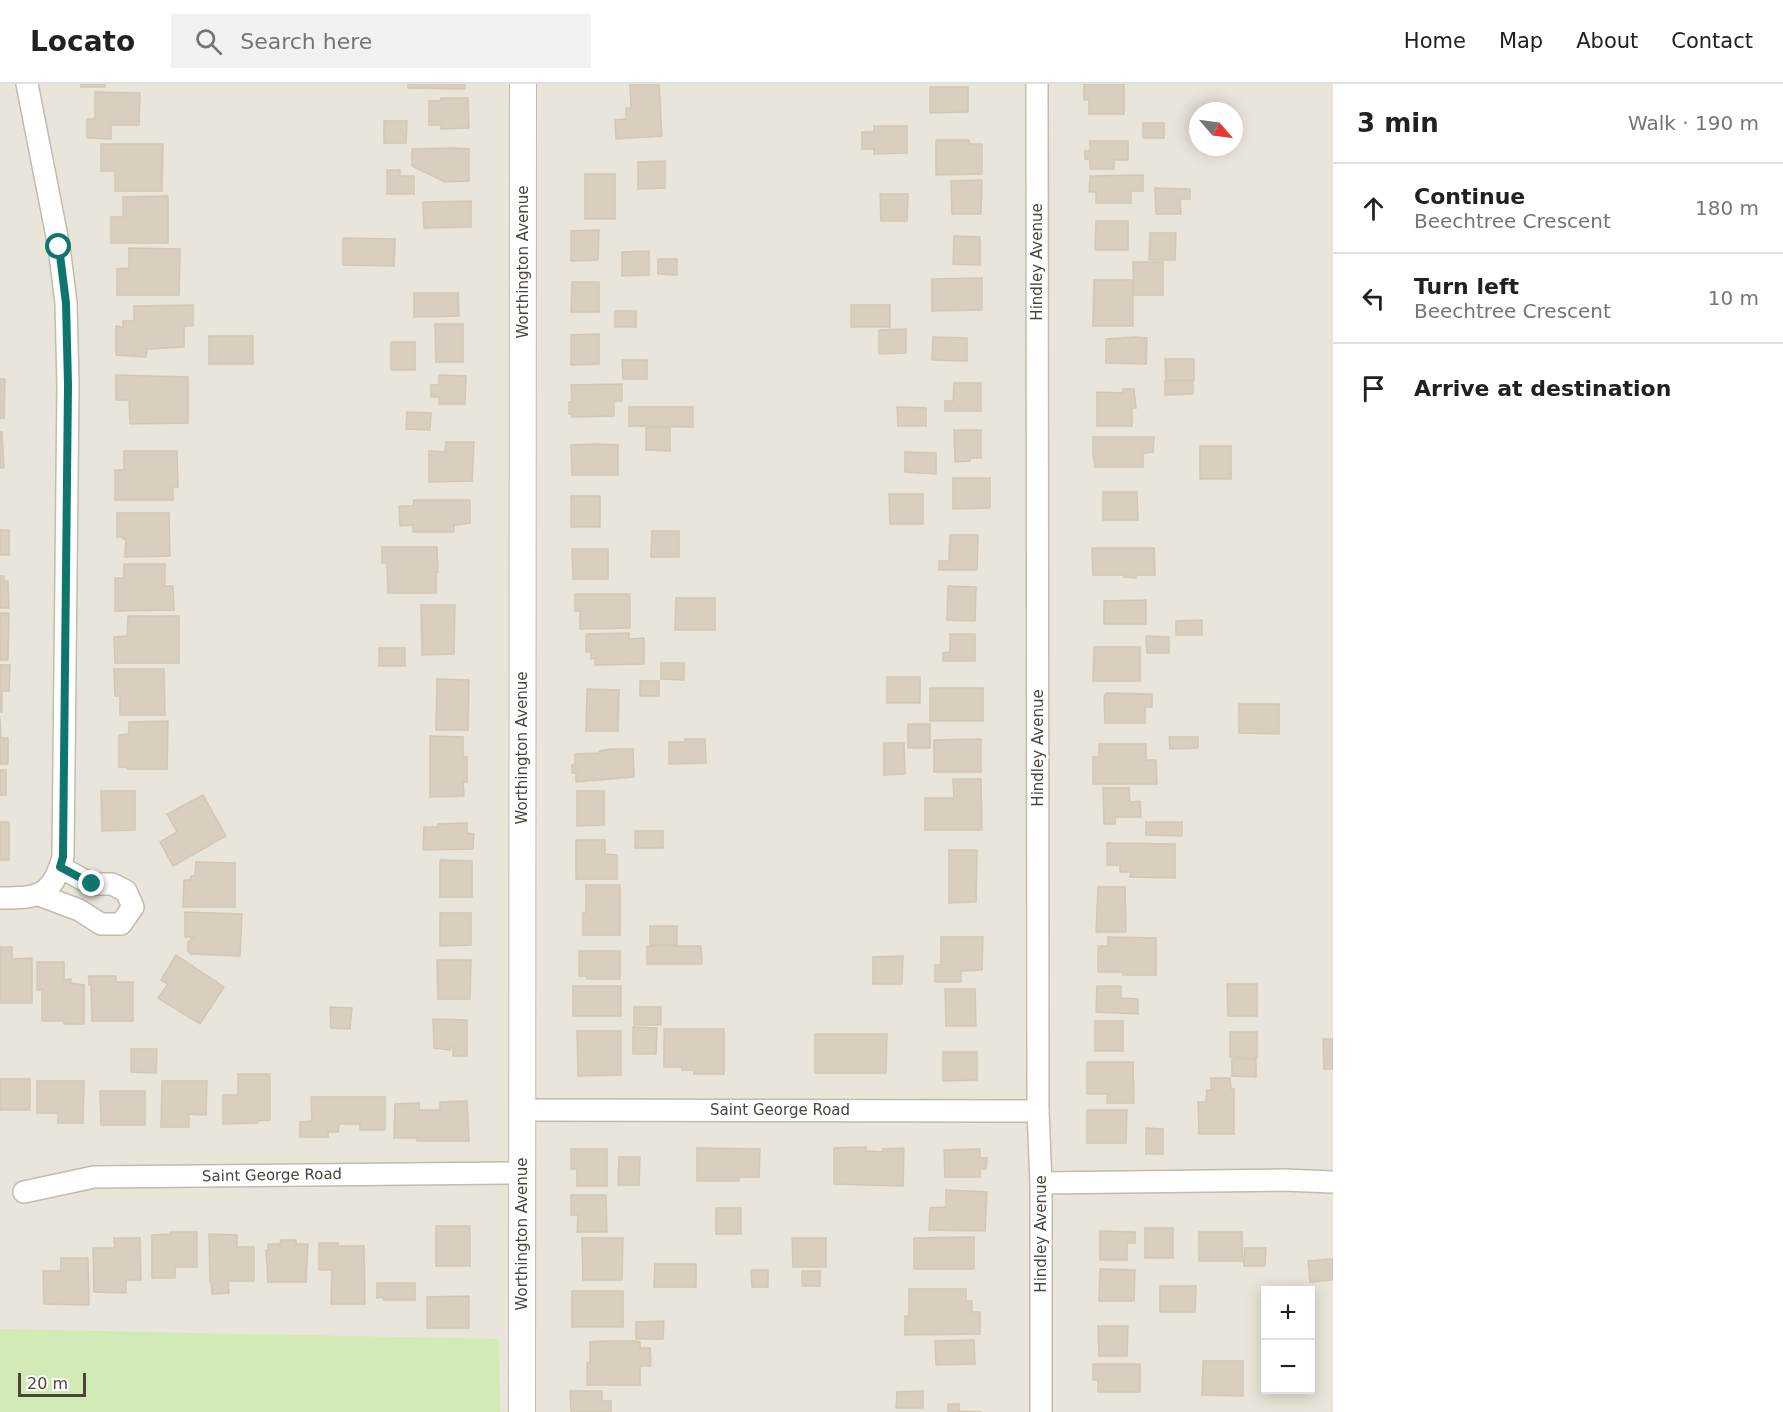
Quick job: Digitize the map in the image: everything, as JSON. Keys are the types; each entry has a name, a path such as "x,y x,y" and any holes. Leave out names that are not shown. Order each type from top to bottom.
{"street":[{"path":"0,898 27,898 39,894 49,887 57,876 63,857 68,385 66,303 59,247 27,84"},
{"name":"Worthington Avenue","path":"522,1412 523,84"},
{"name":"Hindley Avenue","path":"1037,84 1038,1111 1041,1183 1041,1412"},
{"path":"39,894 79,910 101,924 121,924 133,907 126,891 112,884 92,884 60,867"},
{"name":"Saint George Road","path":"522,1110 1038,1111"},
{"name":"Saint George Road","path":"24,1192 94,1177 522,1173"},
{"path":"1041,1183 1283,1180 1333,1182"}],"shaded area":[{"path":"0,84 1333,84 1333,1412 0,1412"}],"green space":[{"path":"0,1329 499,1339 500,1412 0,1412"}],"building":[{"path":"81,84 105,84 105,87 81,87"},
{"path":"408,84 465,84 465,89 408,88"},
{"path":"630,84 659,84 662,136 616,139 615,120 626,119 626,108 631,108"},
{"path":"1084,84 1124,84 1124,114 1089,114 1089,100 1084,100"},
{"path":"930,87 968,87 968,112 930,113"},
{"path":"95,92 140,93 139,125 111,125 111,139 87,138 87,119 95,119"},
{"path":"441,98 468,98 469,128 441,129 441,125 429,125 429,101 440,101"},
{"path":"384,121 407,121 406,143 384,143"},
{"path":"1143,123 1164,123 1164,138 1143,138"},
{"path":"874,126 907,126 907,153 874,154 874,149 862,149 862,132 874,132"},
{"path":"936,140 969,140 970,144 982,144 982,174 936,175"},
{"path":"1090,141 1128,141 1128,160 1114,160 1114,169 1090,169 1090,160 1085,159 1085,151 1090,151"},
{"path":"101,144 163,144 162,191 115,191 115,171 101,171"},
{"path":"412,149 469,149 469,181 445,182 412,166"},
{"path":"665,161 665,188 638,189 638,162"},
{"path":"387,170 400,170 400,176 414,176 414,194 387,194"},
{"path":"585,174 615,174 615,219 585,219"},
{"path":"1143,175 1143,191 1131,191 1131,203 1096,203 1096,192 1089,192 1090,176"},
{"path":"982,180 981,214 952,214 951,181"},
{"path":"1155,188 1190,189 1190,199 1180,199 1181,214 1156,214"},
{"path":"880,194 908,194 907,221 881,221"},
{"path":"168,196 168,243 111,243 111,217 123,217 123,197"},
{"path":"471,201 471,227 424,228 423,202"},
{"path":"1096,221 1128,221 1128,250 1095,250"},
{"path":"599,230 598,260 571,261 571,231"},
{"path":"1150,233 1176,233 1175,260 1149,260"},
{"path":"954,236 980,237 980,265 953,264"},
{"path":"343,238 395,239 394,266 343,265"},
{"path":"129,248 180,249 179,295 117,295 117,269 129,268"},
{"path":"649,251 649,275 622,276 622,252"},
{"path":"658,259 677,259 677,275 658,274"},
{"path":"1133,262 1163,262 1163,295 1134,295"},
{"path":"982,278 982,310 932,311 932,279"},
{"path":"1094,280 1133,280 1133,326 1093,326"},
{"path":"572,282 599,282 599,312 571,312"},
{"path":"414,293 458,293 459,316 414,317"},
{"path":"193,305 193,326 184,326 184,347 147,349 146,357 116,355 116,326 123,327 123,321 134,321 134,306"},
{"path":"851,305 890,305 890,327 851,327"},
{"path":"615,311 636,311 636,327 615,327"},
{"path":"435,324 463,324 463,362 436,362"},
{"path":"906,329 906,353 879,354 879,330"},
{"path":"599,334 599,364 571,365 571,335"},
{"path":"209,336 253,336 253,364 209,364"},
{"path":"933,337 967,338 967,361 932,360"},
{"path":"1147,338 1146,364 1106,363 1106,339"},
{"path":"391,342 415,342 415,370 391,370"},
{"path":"1165,359 1194,359 1194,380 1166,380"},
{"path":"622,360 647,360 647,379 623,379"},
{"path":"116,375 188,377 188,423 130,424 129,400 116,400"},
{"path":"439,375 466,376 465,404 439,404 439,397 431,397 431,385 439,385"},
{"path":"0,379 5,379 4,418 0,418"},
{"path":"1165,381 1193,381 1193,394 1165,395"},
{"path":"954,383 981,383 981,411 945,411 945,401 953,401"},
{"path":"622,384 622,401 614,401 614,416 572,417 572,414 569,414 569,402 572,402 571,385"},
{"path":"1123,389 1134,389 1136,408 1132,408 1132,426 1097,426 1097,392 1123,393"},
{"path":"629,407 693,407 693,427 629,426"},
{"path":"897,407 926,408 926,426 898,426"},
{"path":"407,412 431,413 430,430 406,429"},
{"path":"646,428 670,428 670,451 646,450"},
{"path":"954,430 981,430 981,458 955,462"},
{"path":"0,432 2,432 4,468 0,468"},
{"path":"1093,437 1154,437 1153,452 1143,453 1143,467 1095,467"},
{"path":"446,442 474,442 472,481 429,482 429,451 445,452"},
{"path":"571,445 618,445 618,475 572,475"},
{"path":"1200,446 1231,446 1231,479 1200,479"},
{"path":"124,451 177,451 178,487 173,487 173,500 115,500 115,470 124,470"},
{"path":"905,452 936,453 936,474 905,472"},
{"path":"953,478 990,478 990,508 953,509"},
{"path":"1103,492 1137,492 1138,520 1103,520"},
{"path":"889,494 923,494 923,524 890,524"},
{"path":"571,496 600,496 600,527 571,527"},
{"path":"414,500 470,500 470,523 454,525 454,532 413,532 413,525 400,526 399,506 413,506"},
{"path":"117,513 169,513 170,556 125,557 126,539 117,537"},
{"path":"0,530 9,530 9,555 0,555"},
{"path":"652,531 679,531 679,557 651,557"},
{"path":"950,535 978,535 977,570 939,570 939,561 949,561"},
{"path":"382,547 437,547 436,593 388,593 387,563 382,563"},
{"path":"1092,548 1154,548 1155,575 1136,575 1136,578 1124,577 1124,575 1093,575"},
{"path":"572,549 608,549 608,579 573,579"},
{"path":"124,564 165,564 165,586 173,586 174,610 115,611 115,578 124,578"},
{"path":"0,576 4,576 4,581 8,581 9,608 0,608"},
{"path":"948,586 976,587 975,621 947,620"},
{"path":"575,594 630,594 630,628 580,629 580,611 575,611"},
{"path":"676,598 715,598 715,630 675,630"},
{"path":"1146,600 1146,624 1104,624 1104,601"},
{"path":"421,605 455,605 454,654 422,655"},
{"path":"0,613 9,613 8,660 0,660"},
{"path":"128,616 179,616 179,663 115,663 114,637 127,636"},
{"path":"1202,620 1202,635 1176,635 1176,621"},
{"path":"629,633 629,639 644,638 644,664 595,665 595,658 591,659 591,652 586,652 586,634"},
{"path":"950,634 975,634 975,661 943,661 943,653 950,652"},
{"path":"1146,636 1169,637 1169,653 1147,653"},
{"path":"1094,647 1140,647 1140,681 1093,681"},
{"path":"379,648 405,648 405,666 379,666"},
{"path":"661,663 684,663 684,680 661,679"},
{"path":"0,665 10,665 9,691 2,691 2,712 0,712"},
{"path":"114,669 164,669 165,715 120,715 120,696 115,696"},
{"path":"887,677 920,677 920,703 887,703"},
{"path":"437,679 469,680 468,730 436,730"},
{"path":"640,681 659,681 659,696 640,696"},
{"path":"930,688 983,688 983,721 930,721"},
{"path":"587,689 619,690 618,731 586,731"},
{"path":"1106,693 1152,694 1152,707 1145,707 1145,723 1105,723 1104,698"},
{"path":"1239,704 1279,704 1279,734 1239,733"},
{"path":"0,718 1,738 8,738 8,764 0,764"},
{"path":"168,721 167,769 119,767 119,735 129,734 129,722"},
{"path":"908,724 930,724 930,748 908,748"},
{"path":"430,736 463,737 463,757 467,757 467,782 463,782 464,796 430,797"},
{"path":"1169,737 1198,737 1198,748 1170,749"},
{"path":"685,739 705,739 706,763 669,764 669,742 685,742"},
{"path":"981,739 981,772 934,772 934,740"},
{"path":"884,743 904,743 905,774 884,775"},
{"path":"1099,744 1146,744 1146,760 1156,760 1157,784 1093,784 1093,757 1099,757"},
{"path":"633,749 634,777 576,782 576,773 572,773 575,754 599,753 599,751"},
{"path":"0,770 6,770 6,795 0,795"},
{"path":"953,779 981,779 982,830 925,830 925,798 954,798"},
{"path":"1103,788 1129,788 1130,802 1140,801 1141,817 1115,817 1115,824 1104,824"},
{"path":"101,791 135,791 135,830 102,831"},
{"path":"577,791 604,791 604,825 577,826"},
{"path":"203,795 226,836 173,866 160,842 177,832 167,814"},
{"path":"0,822 9,822 9,860 0,860"},
{"path":"1146,822 1182,822 1182,836 1146,835"},
{"path":"467,823 467,833 474,834 473,849 423,850 424,827"},
{"path":"635,831 663,831 663,848 635,848"},
{"path":"576,840 605,840 605,854 617,855 617,879 576,879"},
{"path":"1107,843 1175,844 1175,878 1130,877 1131,872 1120,872 1120,865 1107,865"},
{"path":"949,850 977,850 976,902 949,903"},
{"path":"440,860 472,861 472,897 440,897"},
{"path":"196,862 235,863 235,907 183,907 184,880 190,880 191,876 195,876"},
{"path":"586,885 620,885 620,935 583,935"},
{"path":"1098,887 1125,887 1126,932 1096,932"},
{"path":"185,912 242,914 240,956 191,954 188,951 188,942 193,937 185,937"},
{"path":"440,913 471,913 471,945 440,946"},
{"path":"650,926 677,926 677,945 650,945"},
{"path":"941,937 983,937 982,970 961,971 961,982 935,982 935,965 941,965"},
{"path":"1108,937 1156,938 1156,975 1098,972 1098,946 1108,946"},
{"path":"647,946 701,946 702,964 647,964"},
{"path":"0,947 12,947 12,959 32,958 32,1003 0,1003"},
{"path":"579,951 620,951 620,979 587,979 587,976 579,976"},
{"path":"176,955 224,987 200,1024 158,998 168,984 161,980"},
{"path":"903,956 902,984 873,984 873,957"},
{"path":"437,960 471,960 470,999 438,999"},
{"path":"37,962 64,962 64,980 71,979 71,983 84,985 84,1024 42,1021 42,990 37,990"},
{"path":"89,976 116,976 116,982 133,982 133,1021 92,1021"},
{"path":"1227,984 1257,984 1257,1016 1228,1016"},
{"path":"573,986 621,986 621,1016 573,1016"},
{"path":"1097,986 1121,986 1121,998 1138,999 1138,1014 1096,1012"},
{"path":"945,989 975,989 976,1026 946,1026"},
{"path":"330,1007 352,1008 350,1029 331,1028"},
{"path":"634,1007 661,1007 661,1025 634,1025"},
{"path":"433,1019 467,1020 467,1056 453,1056 453,1048 450,1050 434,1048"},
{"path":"1095,1021 1123,1021 1123,1051 1095,1051"},
{"path":"633,1027 657,1028 656,1054 633,1054"},
{"path":"664,1029 724,1029 724,1074 694,1074 694,1070 682,1070 682,1067 664,1067"},
{"path":"577,1031 621,1031 621,1075 578,1076"},
{"path":"1230,1032 1257,1032 1257,1058 1230,1057"},
{"path":"815,1034 887,1034 886,1073 815,1073"},
{"path":"1323,1039 1333,1039 1333,1069 1324,1069"},
{"path":"131,1049 157,1049 156,1073 131,1072"},
{"path":"943,1052 977,1052 977,1080 943,1081"},
{"path":"1232,1059 1256,1059 1256,1077 1232,1076"},
{"path":"1087,1062 1133,1062 1134,1103 1107,1103 1107,1094 1087,1094"},
{"path":"238,1074 270,1074 270,1120 258,1121 258,1123 223,1124 223,1095 238,1095"},
{"path":"1211,1078 1230,1078 1231,1089 1234,1089 1234,1134 1199,1134 1198,1102 1206,1102 1207,1090 1211,1090"},
{"path":"0,1079 30,1079 30,1110 0,1110"},
{"path":"37,1081 84,1081 83,1123 58,1123 58,1113 37,1113"},
{"path":"162,1081 207,1081 206,1115 189,1114 189,1127 161,1127"},
{"path":"100,1091 145,1091 145,1125 101,1125"},
{"path":"311,1097 385,1097 385,1130 360,1130 360,1124 339,1124 338,1132 328,1132 328,1137 300,1137 300,1122 312,1121"},
{"path":"467,1101 469,1141 417,1141 417,1138 394,1138 395,1104 419,1103 419,1110 440,1110 440,1102"},
{"path":"1087,1110 1127,1110 1126,1143 1087,1143"},
{"path":"1146,1128 1163,1129 1163,1154 1146,1154"},
{"path":"866,1147 866,1151 883,1152 883,1149 904,1148 903,1186 834,1184 834,1148"},
{"path":"697,1148 760,1149 759,1177 739,1177 739,1181 697,1181"},
{"path":"571,1149 607,1149 607,1186 577,1186 577,1169 571,1169"},
{"path":"980,1149 980,1158 987,1158 986,1169 980,1169 980,1177 945,1177 944,1150"},
{"path":"619,1157 640,1157 639,1185 618,1185"},
{"path":"946,1190 987,1192 985,1231 929,1230 930,1208 946,1207"},
{"path":"571,1195 606,1195 607,1232 577,1232 578,1215 571,1215"},
{"path":"716,1208 741,1208 741,1234 716,1234"},
{"path":"436,1226 470,1226 470,1266 436,1266"},
{"path":"1145,1228 1173,1228 1173,1258 1145,1258"},
{"path":"1100,1231 1135,1232 1135,1243 1127,1243 1127,1260 1100,1260"},
{"path":"170,1232 197,1232 197,1267 175,1267 175,1278 152,1278 152,1235 170,1234"},
{"path":"1199,1232 1242,1232 1243,1261 1199,1261"},
{"path":"209,1234 237,1235 237,1247 254,1247 254,1281 228,1281 229,1293 212,1294"},
{"path":"974,1237 974,1269 914,1269 914,1238"},
{"path":"114,1238 140,1238 141,1280 126,1280 126,1293 94,1292 93,1248 115,1248"},
{"path":"582,1238 623,1238 622,1280 583,1280"},
{"path":"792,1238 826,1238 826,1267 793,1267"},
{"path":"281,1240 296,1240 296,1244 308,1244 306,1282 268,1282 266,1250 268,1250 268,1244 280,1244"},
{"path":"319,1243 364,1246 365,1304 331,1304 332,1270 319,1270"},
{"path":"1245,1248 1266,1248 1265,1266 1244,1266"},
{"path":"61,1258 88,1258 89,1305 44,1304 43,1271 61,1271"},
{"path":"1333,1259 1333,1280 1310,1282 1308,1261"},
{"path":"655,1264 696,1264 696,1287 654,1287"},
{"path":"1100,1269 1135,1270 1134,1301 1099,1301"},
{"path":"751,1270 768,1270 768,1287 752,1287"},
{"path":"802,1271 820,1271 820,1286 802,1286"},
{"path":"377,1283 415,1283 415,1300 377,1298"},
{"path":"1160,1286 1196,1286 1195,1312 1160,1312"},
{"path":"909,1289 966,1289 966,1301 972,1301 972,1312 980,1312 980,1334 905,1335 905,1316 909,1316"},
{"path":"572,1291 623,1291 623,1327 572,1327"},
{"path":"469,1296 469,1328 427,1328 427,1297"},
{"path":"664,1321 663,1339 636,1339 636,1322"},
{"path":"1098,1326 1128,1326 1127,1356 1099,1356"},
{"path":"974,1340 975,1364 936,1365 935,1341"},
{"path":"637,1341 640,1342 640,1348 650,1348 651,1366 640,1366 640,1385 587,1385 590,1342"},
{"path":"1203,1361 1243,1361 1243,1396 1202,1395"},
{"path":"1093,1364 1140,1364 1140,1392 1098,1392 1098,1380 1093,1380"},
{"path":"570,1391 602,1391 602,1401 611,1401 611,1412 571,1412"},
{"path":"923,1391 923,1408 896,1408 897,1392"},
{"path":"948,1404 959,1404 959,1411 982,1412 948,1412"}],"route":[{"path":"59,247 66,303 68,385 63,857 60,867 92,884"}]}
